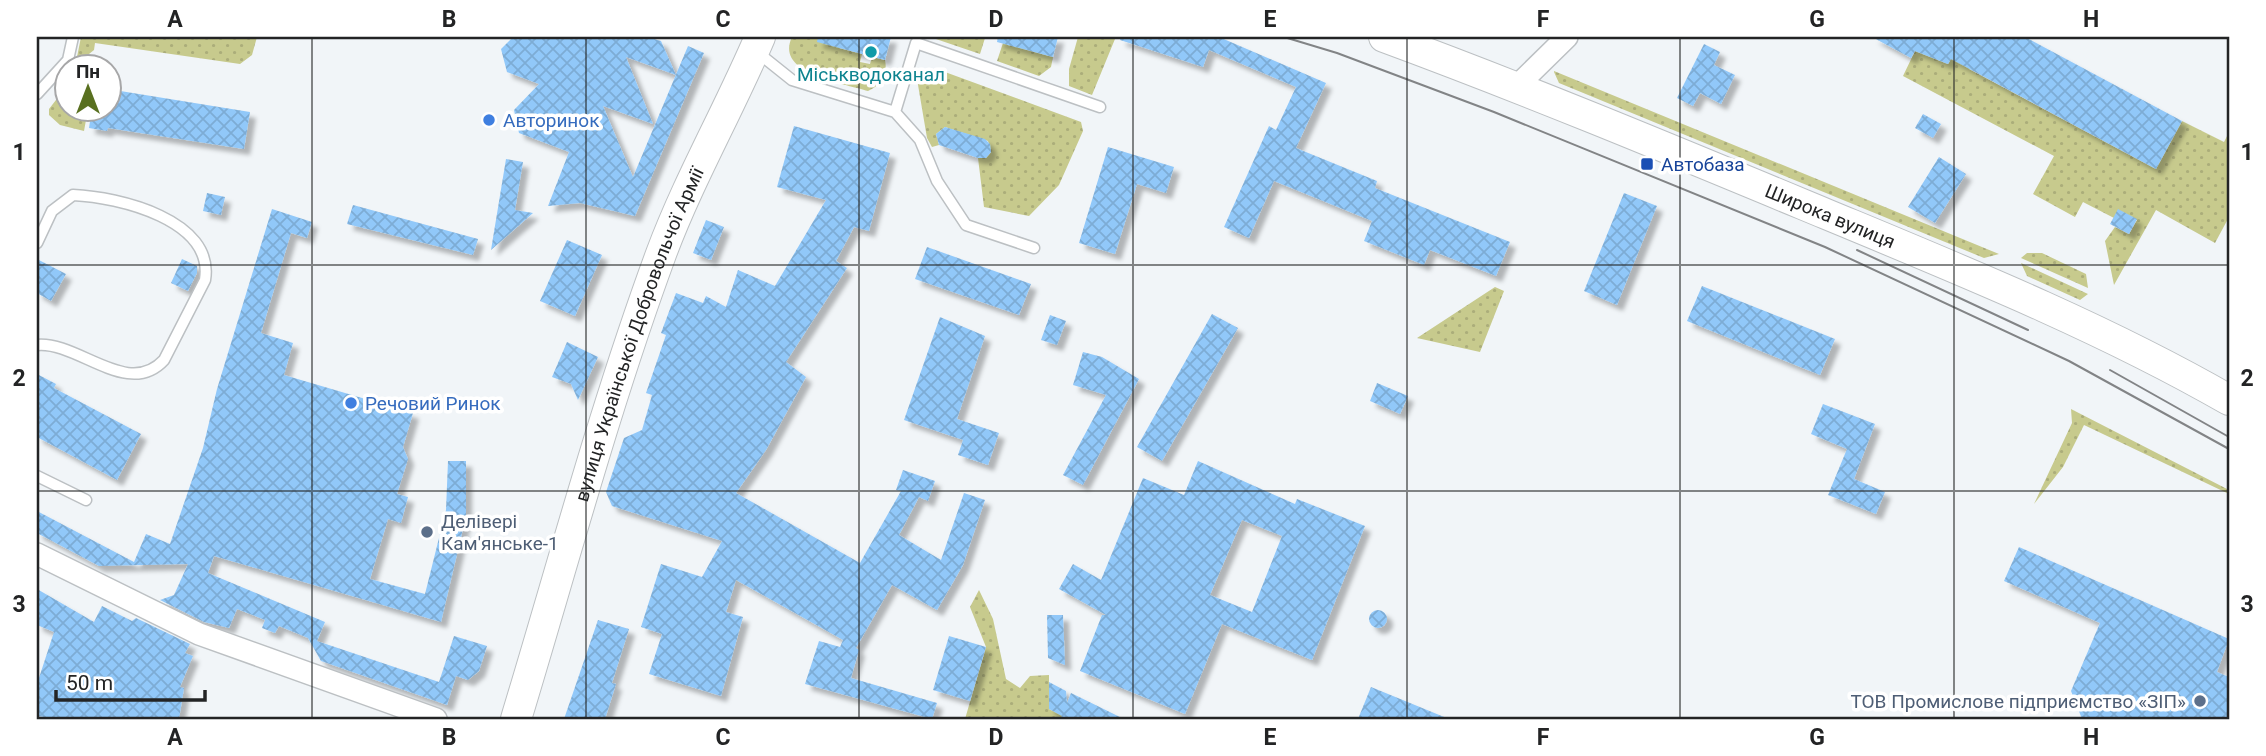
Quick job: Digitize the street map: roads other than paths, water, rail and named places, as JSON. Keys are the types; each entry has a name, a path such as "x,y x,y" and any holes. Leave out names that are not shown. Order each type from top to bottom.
{"street":[{"name":"Широка вулиця","path":"1384,37 1517,86 1948,265 2184,374 2229,400"},
{"path":"1517,86 1567,37"},
{"name":"вулиця Української Добровольчої Армії","path":"516,719 629,347 662,252 691,182 757,44"},
{"path":"37,554 199,634 436,719"}],"lane":[{"path":"37,94 68,60 73,37"},
{"path":"895,112 916,43 1100,107"},
{"path":"757,44 792,80 895,112 920,140 937,181 966,225 1034,248"},
{"path":"37,243 52,211 73,195 91,196 162,216 187,230 201,247 207,268 205,281 164,360 155,369 144,374 125,373 51,344 37,345"},
{"path":"37,476 86,500"}],"tram line":[{"path":"1284,37 1337,53 1494,112 1825,247 2069,361 2229,449"},
{"path":"1857,250 2028,330"},
{"path":"2110,370 2229,437"}],"place":[{"name":"Міськводоканал","path":"871,52"},
{"name":"Авторинок","path":"489,120"},
{"name":"Автобаза","path":"1647,164"},
{"name":"Речовий Ринок","path":"351,403"},
{"name":"Делівері Кам'янське-1","path":"427,532"},
{"name":"ТОВ Промислове підприємство «ЗІП»","path":"2200,701"}]}
